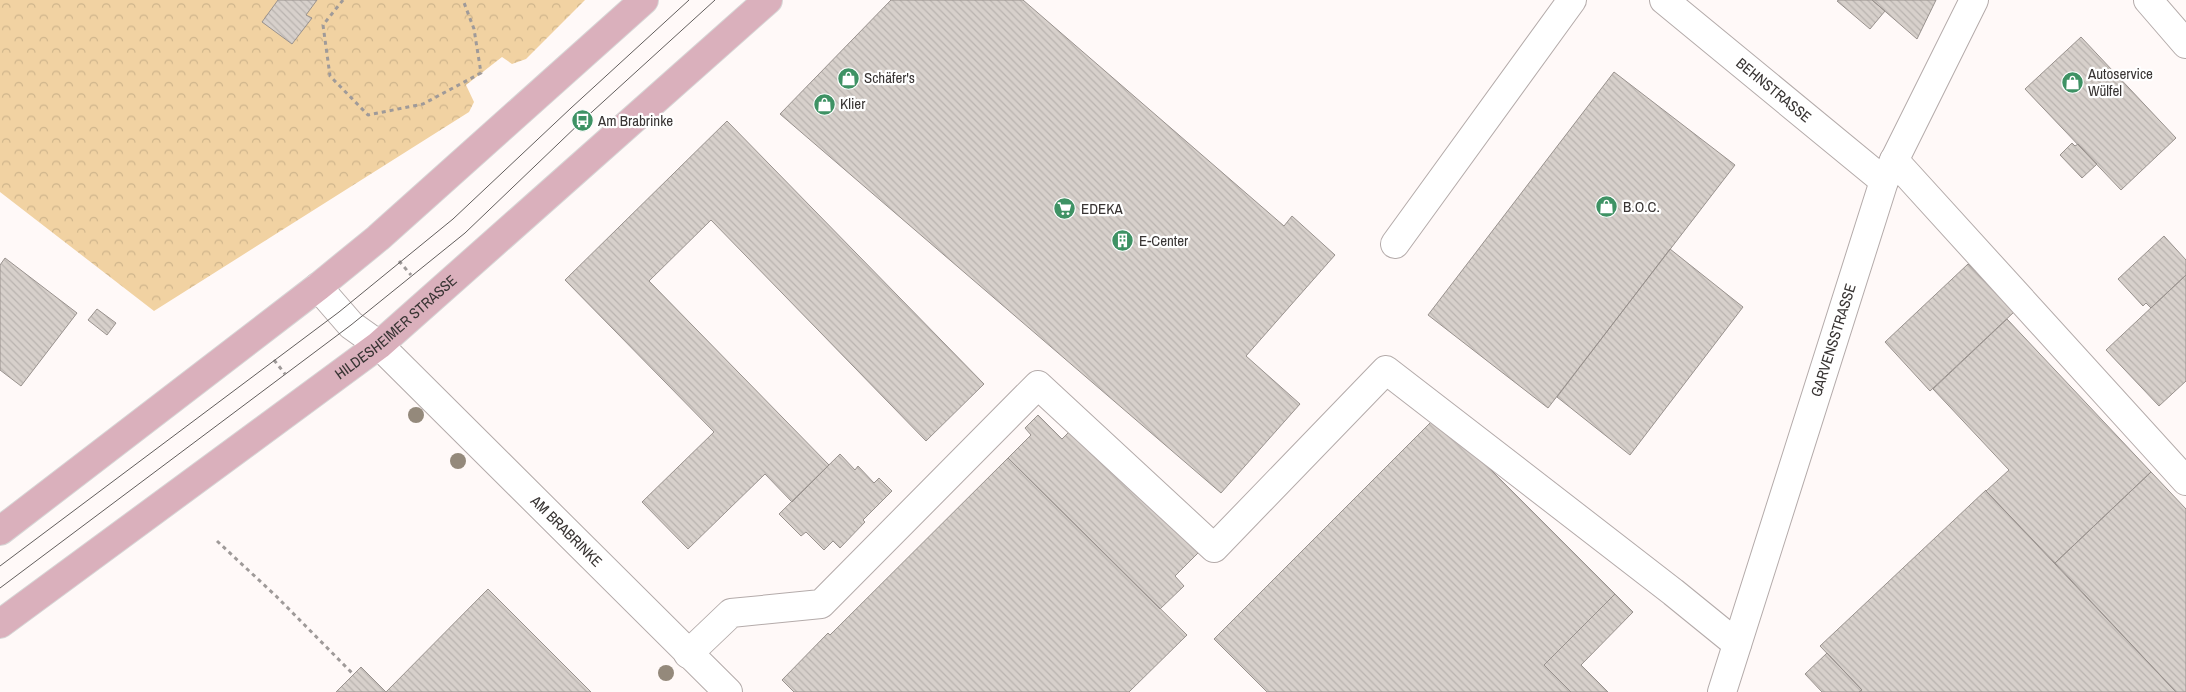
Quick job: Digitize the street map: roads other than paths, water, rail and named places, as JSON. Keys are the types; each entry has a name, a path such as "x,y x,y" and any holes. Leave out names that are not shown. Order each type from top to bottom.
{"main road":[{"path":"0,532 318,287 378,238 644,0"},
{"name":"HILDESHEIMER STRASSE","path":"0,624 380,345 768,0"}],"street":[{"path":"1395,244 1572,0"},
{"name":"BEHNSTRASSE","path":"1664,0 1889,170 2186,481"},
{"name":"GARVENSSTRASSE","path":"1722,692 1889,170 1974,0"},
{"path":"2148,0 2186,44"},
{"name":"AM BRABRINKE","path":"318,287 351,325 380,345 728,692"},
{"path":"688,654 732,612 821,604 1038,385 1214,548 1386,370 1673,592 1737,644"}],"tram line":[{"path":"0,566 339,312 453,219 689,0"},
{"path":"0,588 351,325 465,233 582,121 715,0"}],"place":[{"name":"Schäfer's","path":"848,78"},
{"name":"Autoservice Wülfel","path":"2072,83"},
{"name":"Klier","path":"824,104"},
{"name":"Am Brabrinke","path":"582,121"},
{"name":"B.O.C.","path":"1607,207"},
{"name":"EDEKA","path":"1065,209"},
{"name":"E-Center","path":"1123,241"}]}
